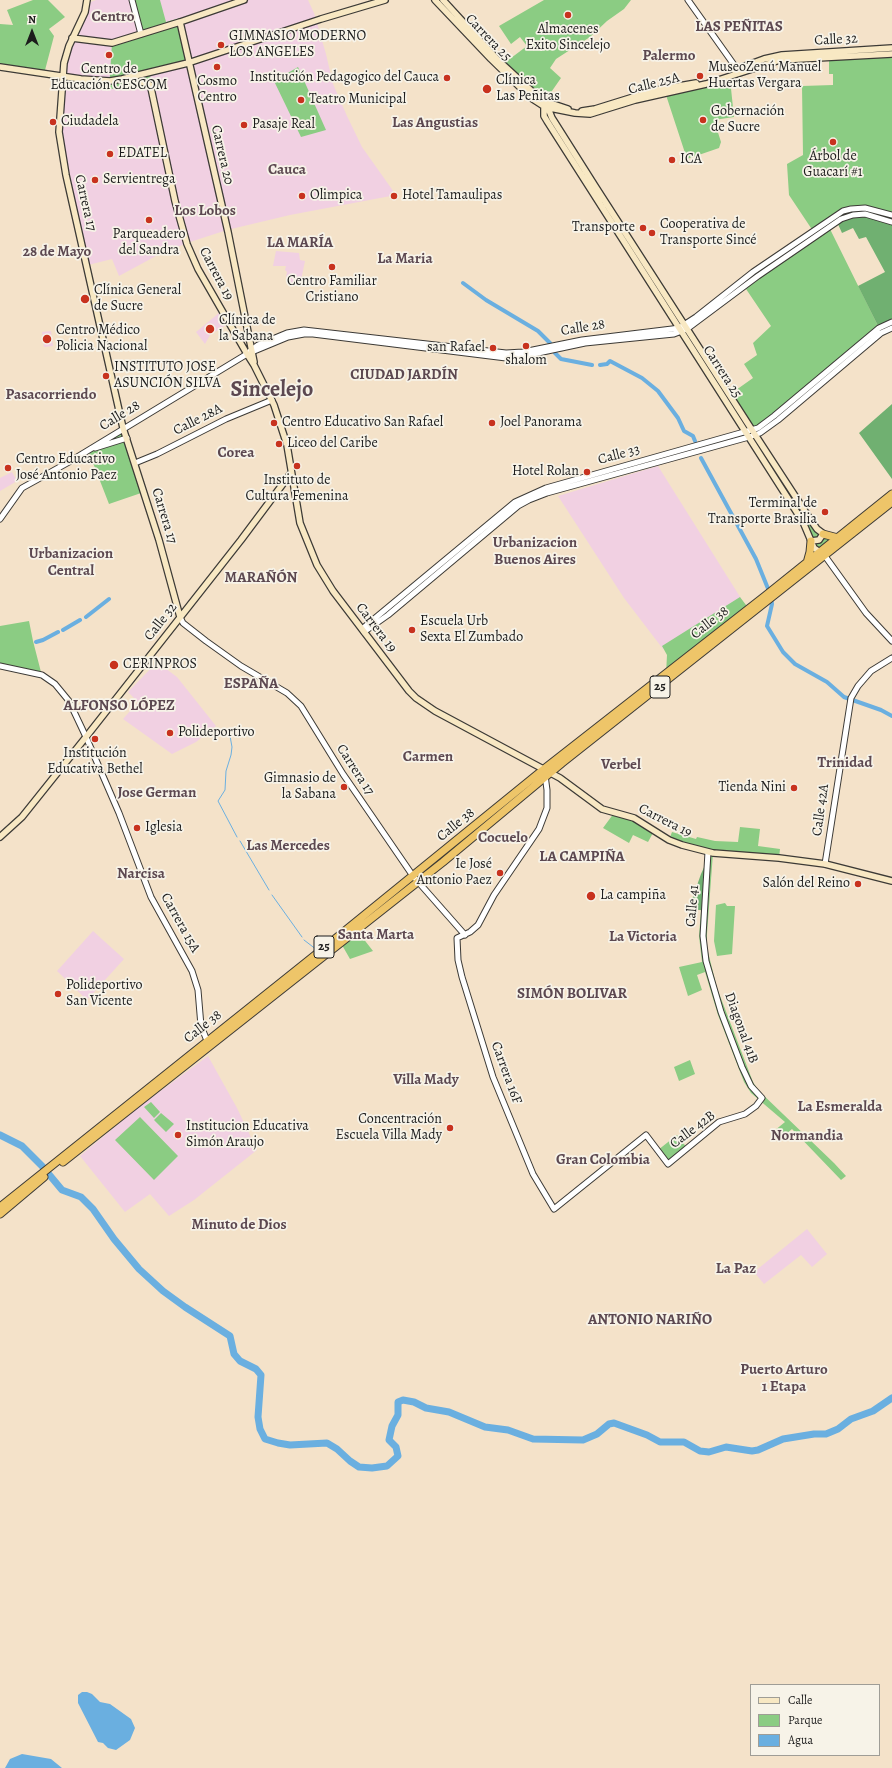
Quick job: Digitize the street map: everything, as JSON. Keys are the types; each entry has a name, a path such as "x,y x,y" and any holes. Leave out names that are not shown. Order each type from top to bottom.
{"highway":[{"name":"Calle 38","path":"833,546 838,538 892,494"},
{"name":"Calle 38","path":"0,1207 51,1169 822,554 892,502"},
{"path":"823,534 838,538"},
{"path":"807,563 811,541"},
{"name":"Calle 38","path":"774,593 807,563 822,554"},
{"name":"Calle 38","path":"0,1214 42,1176"}],"main road":[{"name":"Carrera 17","path":"87,0 84,12 66,53 62,76 59,132 66,174 123,428 163,555 180,617"},
{"path":"72,38 112,43 244,0"},
{"path":"0,68 110,81 122,79 188,64 372,2 385,0"},
{"name":"Carrera 25","path":"435,0 495,64 531,98 546,106"},
{"name":"Carrera 25","path":"443,0 499,60 546,106 750,434 803,522 814,548 822,554"},
{"name":"Carrera 20","path":"180,22 188,64 228,232 250,352 254,364"},
{"name":"Calle 32","path":"782,55 892,48"},
{"name":"Calle 32","path":"811,58 892,54"},
{"name":"Calle 25A","path":"546,106 554,105 574,110 589,110 649,92 706,81 764,59 782,55"},
{"name":"Calle 25A","path":"546,106 575,114 590,114 665,92 706,84 775,60 811,58"},
{"name":"Carrera 19","path":"122,79 150,85 175,201 187,244 198,269 250,352"},
{"path":"665,92 666,90 690,84"},
{"name":"Carrera 19","path":"254,364 272,400 283,430 297,511 308,545 327,582 409,691 425,705 547,773 566,782 590,802 602,809 634,818 675,842 708,852 779,858 825,864 892,881"},
{"name":"Carrera 25","path":"750,434 817,529 833,546"},
{"name":"Calle 32","path":"0,837 22,817 86,737 263,513 291,473"},
{"path":"811,541 819,540 823,534"}],"street":[{"path":"132,0 141,34"},
{"path":"688,0 737,69"},
{"name":"Calle 28","path":"683,328 753,272 844,211 865,208 892,215"},
{"name":"Calle 28","path":"0,519 22,488 250,352 288,337 304,334 499,358 585,343 667,335 683,328 840,220 853,215 865,214 892,222"},
{"name":"Calle 33","path":"363,630 388,615 508,506 531,494 750,434 778,420 848,358 879,328 892,322"},
{"name":"Calle 33","path":"848,358 881,333 892,328"},
{"name":"Calle 28A","path":"135,463 157,454 226,419 272,400"},
{"name":"Calle 28","path":"88,450 127,438"},
{"name":"Carrera 25","path":"822,554 861,605 892,642"},
{"name":"Carrera 17","path":"180,617 183,623 218,650 241,666 287,693 301,706 343,774 415,879 465,935"},
{"name":"Calle 42A","path":"825,864 850,702 852,696 871,671 892,658"},
{"name":"Carrera 15A","path":"0,666 42,675 61,690 69,701 120,813 151,896 192,971 198,990 202,1026 208,1043"},
{"path":"465,935 476,928 494,895 542,824 547,802 547,773"},
{"name":"Calle 41","path":"706,962 702,936 708,852"},
{"name":"Carrera 16F","path":"465,935 457,938 458,960 495,1082 533,1174 554,1209 646,1135"},
{"name":"Diagonal 41B","path":"706,962 721,1012 742,1067 751,1086 762,1098"},
{"name":"Calle 42B","path":"646,1135 668,1164 719,1122 750,1111 762,1098"}],"shaded area":[{"path":"96,0 308,0 314,13 333,84 347,116 362,147 396,195 290,215 227,230 187,243 156,256 119,276 112,259 88,265 62,135 67,56 88,3"},
{"path":"276,251 299,253 300,260 305,261 300,285 287,282 288,277 286,277 286,266 273,266"},
{"name":"Clínica de la Sabana","path":"219,313 226,325 210,335 205,344 196,332"},
{"name":"Centro Médico Policia Nacional","path":"51,331 53,346 44,347 42,332"},
{"path":"658,466 742,600 663,649 624,598 558,496"},
{"path":"12,472 17,481 0,491 0,478"},
{"path":"157,662 177,677 216,726 196,742 172,754 123,719 138,702 128,692"},
{"path":"93,931 124,959 87,1000 57,971"},
{"name":"Institucion Educativa Simón Araujo","path":"208,1056 237,1108 257,1150 194,1200 169,1216 150,1194 125,1212 80,1156 139,1107"},
{"path":"807,1229 827,1254 812,1267 801,1255 764,1284 754,1272"}],"green space":[{"path":"33,0 48,0 65,17 49,29 54,36 44,74 0,67 0,24 13,25 7,10"},
{"path":"132,0 160,0 166,22 180,18 188,63 150,73 151,87 109,89 112,43 141,34"},
{"path":"544,0 631,0 624,9 607,21 590,37 556,59 550,68 561,78 545,101 503,64 527,46 520,37 511,44 499,26"},
{"path":"892,54 892,215 881,211 851,209 813,231 789,195 787,164 803,155 802,86 833,85 833,74 829,74 829,57"},
{"path":"298,67 326,130 301,137 274,81"},
{"path":"730,79 734,117 714,120 721,142 719,148 687,159 665,92"},
{"path":"859,214 892,222 892,322 879,328 858,286 885,272 866,237 859,239 853,228 842,233 837,222"},
{"path":"829,227 879,328 752,430 729,395 753,378 744,364 757,355 753,343 771,326 744,286"},
{"path":"892,404 892,479 859,433"},
{"path":"123,428 144,492 109,504 88,450"},
{"path":"798,500 831,543 818,553 791,505"},
{"path":"740,597 749,609 666,674 667,655 662,646"},
{"path":"29,621 42,676 0,666 0,626"},
{"path":"614,813 622,814 654,831 648,842 633,835 629,843 603,828"},
{"path":"740,827 760,829 758,846 780,849 779,858 713,853 707,948 717,988 753,1082 758,1090 846,1176 841,1180 792,1129 780,1139 774,1131 785,1122 751,1093 744,1082 718,1015 705,972 697,975 702,990 688,996 679,967 702,962 699,936 701,910 704,911 708,852 669,840 672,832 696,839 697,837 715,841 738,842"},
{"path":"706,863 705,911 689,908 701,874"},
{"path":"725,903 727,906 735,906 732,954 717,956 714,941 716,905"},
{"path":"359,933 373,951 350,959 342,945"},
{"path":"690,1060 695,1074 679,1081 674,1067"},
{"path":"151,1102 160,1112 154,1118 144,1107"},
{"path":"161,1113 174,1124 166,1132 154,1120"},
{"path":"140,1117 178,1156 154,1180 115,1140"},
{"path":"677,1135 687,1148 668,1164 658,1150"}],"water":[{"path":"82,1692 92,1694 100,1702 110,1704 131,1719 135,1728 130,1740 116,1750 108,1748 103,1743 98,1742 78,1703 78,1695"},
{"path":"22,1754 51,1759 62,1768 5,1768 10,1759"}],"waterway":[{"path":"463,283 486,300 538,331 550,343"},
{"path":"555,353 561,359 592,365"},
{"path":"600,365 607,364 610,361 642,378 658,391 678,418 684,431 693,436 695,441"},
{"path":"701,458 756,559 771,596 772,604 767,626 783,652 795,664 827,682 844,697 881,710 892,716"},
{"path":"86,617 109,599"},
{"path":"63,630 80,620"},
{"path":"36,642 58,632"},
{"path":"230,736 232,747 226,771 225,790 218,801 237,837"},
{"path":"240,841 269,890"},
{"path":"272,895 302,937"},
{"path":"304,940 317,950"},
{"path":"0,1135 22,1146 42,1166 62,1190 81,1197 93,1209 114,1239 139,1269 163,1291 230,1336 234,1354 240,1361 256,1369 261,1375 258,1417 260,1429 265,1439 290,1445 327,1443 359,1467 372,1468 387,1466 398,1456 396,1447 389,1440 392,1426 398,1415 398,1402 403,1400 414,1402 426,1408 449,1412 485,1427 508,1430 533,1439 583,1440 597,1434 609,1424 614,1423 647,1435 660,1442 684,1442 700,1451 709,1452 726,1447 752,1451 758,1450 783,1439 814,1434 826,1434 838,1429 851,1419 873,1411 892,1398"}],"place":[{"name":"Almacenes Exito Sincelejo","path":"568,15"},
{"name":"GIMNASIO MODERNO LOS ANGELES","path":"221,45"},
{"name":"Centro de Educación CESCOM","path":"109,55"},
{"name":"Cosmo Centro","path":"217,67"},
{"name":"MuseoZenú Manuel Huertas Vergara","path":"700,76"},
{"name":"Institución Pedagogico del Cauca","path":"447,78"},
{"name":"Clínica Las Peñitas","path":"487,89"},
{"name":"Teatro Municipal","path":"301,100"},
{"name":"Gobernación de Sucre","path":"703,120"},
{"name":"Ciudadela","path":"53,122"},
{"name":"Pasaje Real","path":"244,125"},
{"name":"Árbol de Guacarí #1","path":"833,142"},
{"name":"EDATEL","path":"110,154"},
{"name":"ICA","path":"672,160"},
{"name":"Servientrega","path":"95,180"},
{"name":"Olimpica","path":"302,196"},
{"name":"Hotel Tamaulipas","path":"394,196"},
{"name":"Parqueadero del Sandra","path":"149,220"},
{"name":"Transporte","path":"643,228"},
{"name":"Cooperativa de Transporte Sincé","path":"652,233"},
{"name":"Centro Familiar Cristiano","path":"332,267"},
{"name":"Clínica General de Sucre","path":"85,299"},
{"name":"Clínica de la Sabana","path":"210,329"},
{"name":"Centro Médico Policia Nacional","path":"47,339"},
{"name":"shalom","path":"526,346"},
{"name":"san Rafael","path":"493,348"},
{"name":"INSTITUTO JOSE ASUNCIÓN SILVA","path":"106,376"},
{"name":"Centro Educativo San Rafael","path":"274,423"},
{"name":"Joel Panorama","path":"492,423"},
{"name":"Liceo del Caribe","path":"279,444"},
{"name":"Instituto de Cultura Femenina","path":"297,466"},
{"name":"Centro Educativo José Antonio Paez","path":"8,468"},
{"name":"Hotel Rolan","path":"587,472"},
{"name":"Terminal de Transporte Brasilia","path":"825,512"},
{"name":"Escuela Urb Sexta El Zumbado","path":"412,630"},
{"name":"CERINPROS","path":"114,665"},
{"name":"Polideportivo","path":"170,733"},
{"name":"Institución Educativa Bethel","path":"95,739"},
{"name":"Gimnasio de la Sabana","path":"344,787"},
{"name":"Tienda Nini","path":"794,788"},
{"name":"Iglesia","path":"137,828"},
{"name":"Ie José Antonio Paez","path":"500,873"},
{"name":"Salón del Reino","path":"858,884"},
{"name":"La campiña","path":"591,896"},
{"name":"Polideportivo San Vicente","path":"58,994"},
{"name":"Concentración Escuela Villa Mady","path":"450,1128"},
{"name":"Institucion Educativa Simón Araujo","path":"178,1135"}],"district":[{"name":"Centro","path":"113,17"},
{"name":"LAS PEÑITAS","path":"739,27"},
{"name":"Palermo","path":"669,56"},
{"name":"Las Angustias","path":"435,123"},
{"name":"Cauca","path":"287,170"},
{"name":"Los Lobos","path":"205,211"},
{"name":"LA MARÍA","path":"300,243"},
{"name":"28 de Mayo","path":"57,252"},
{"name":"La Maria","path":"405,259"},
{"name":"CIUDAD JARDÍN","path":"404,375"},
{"name":"Sincelejo","path":"272,391"},
{"name":"Pasacorriendo","path":"51,395"},
{"name":"Corea","path":"236,453"},
{"name":"Urbanizacion Buenos Aires","path":"535,552"},
{"name":"Urbanizacion Central","path":"71,562"},
{"name":"MARAÑÓN","path":"261,578"},
{"name":"ESPAÑA","path":"251,684"},
{"name":"ALFONSO LÓPEZ","path":"119,706"},
{"name":"Carmen","path":"428,757"},
{"name":"Trinidad","path":"845,763"},
{"name":"Verbel","path":"621,765"},
{"name":"Jose German","path":"157,793"},
{"name":"Cocuelo","path":"503,838"},
{"name":"Las Mercedes","path":"288,846"},
{"name":"LA CAMPIÑA","path":"582,857"},
{"name":"Narcisa","path":"141,874"},
{"name":"Santa Marta","path":"376,935"},
{"name":"La Victoria","path":"643,937"},
{"name":"SIMÓN BOLIVAR","path":"572,994"},
{"name":"Villa Mady","path":"426,1080"},
{"name":"La Esmeralda","path":"840,1107"},
{"name":"Normandia","path":"807,1136"},
{"name":"Gran Colombia","path":"603,1160"},
{"name":"Minuto de Dios","path":"239,1225"},
{"name":"La Paz","path":"736,1269"},
{"name":"ANTONIO NARIÑO","path":"650,1320"},
{"name":"Puerto Arturo 1 Etapa","path":"784,1378"}]}
